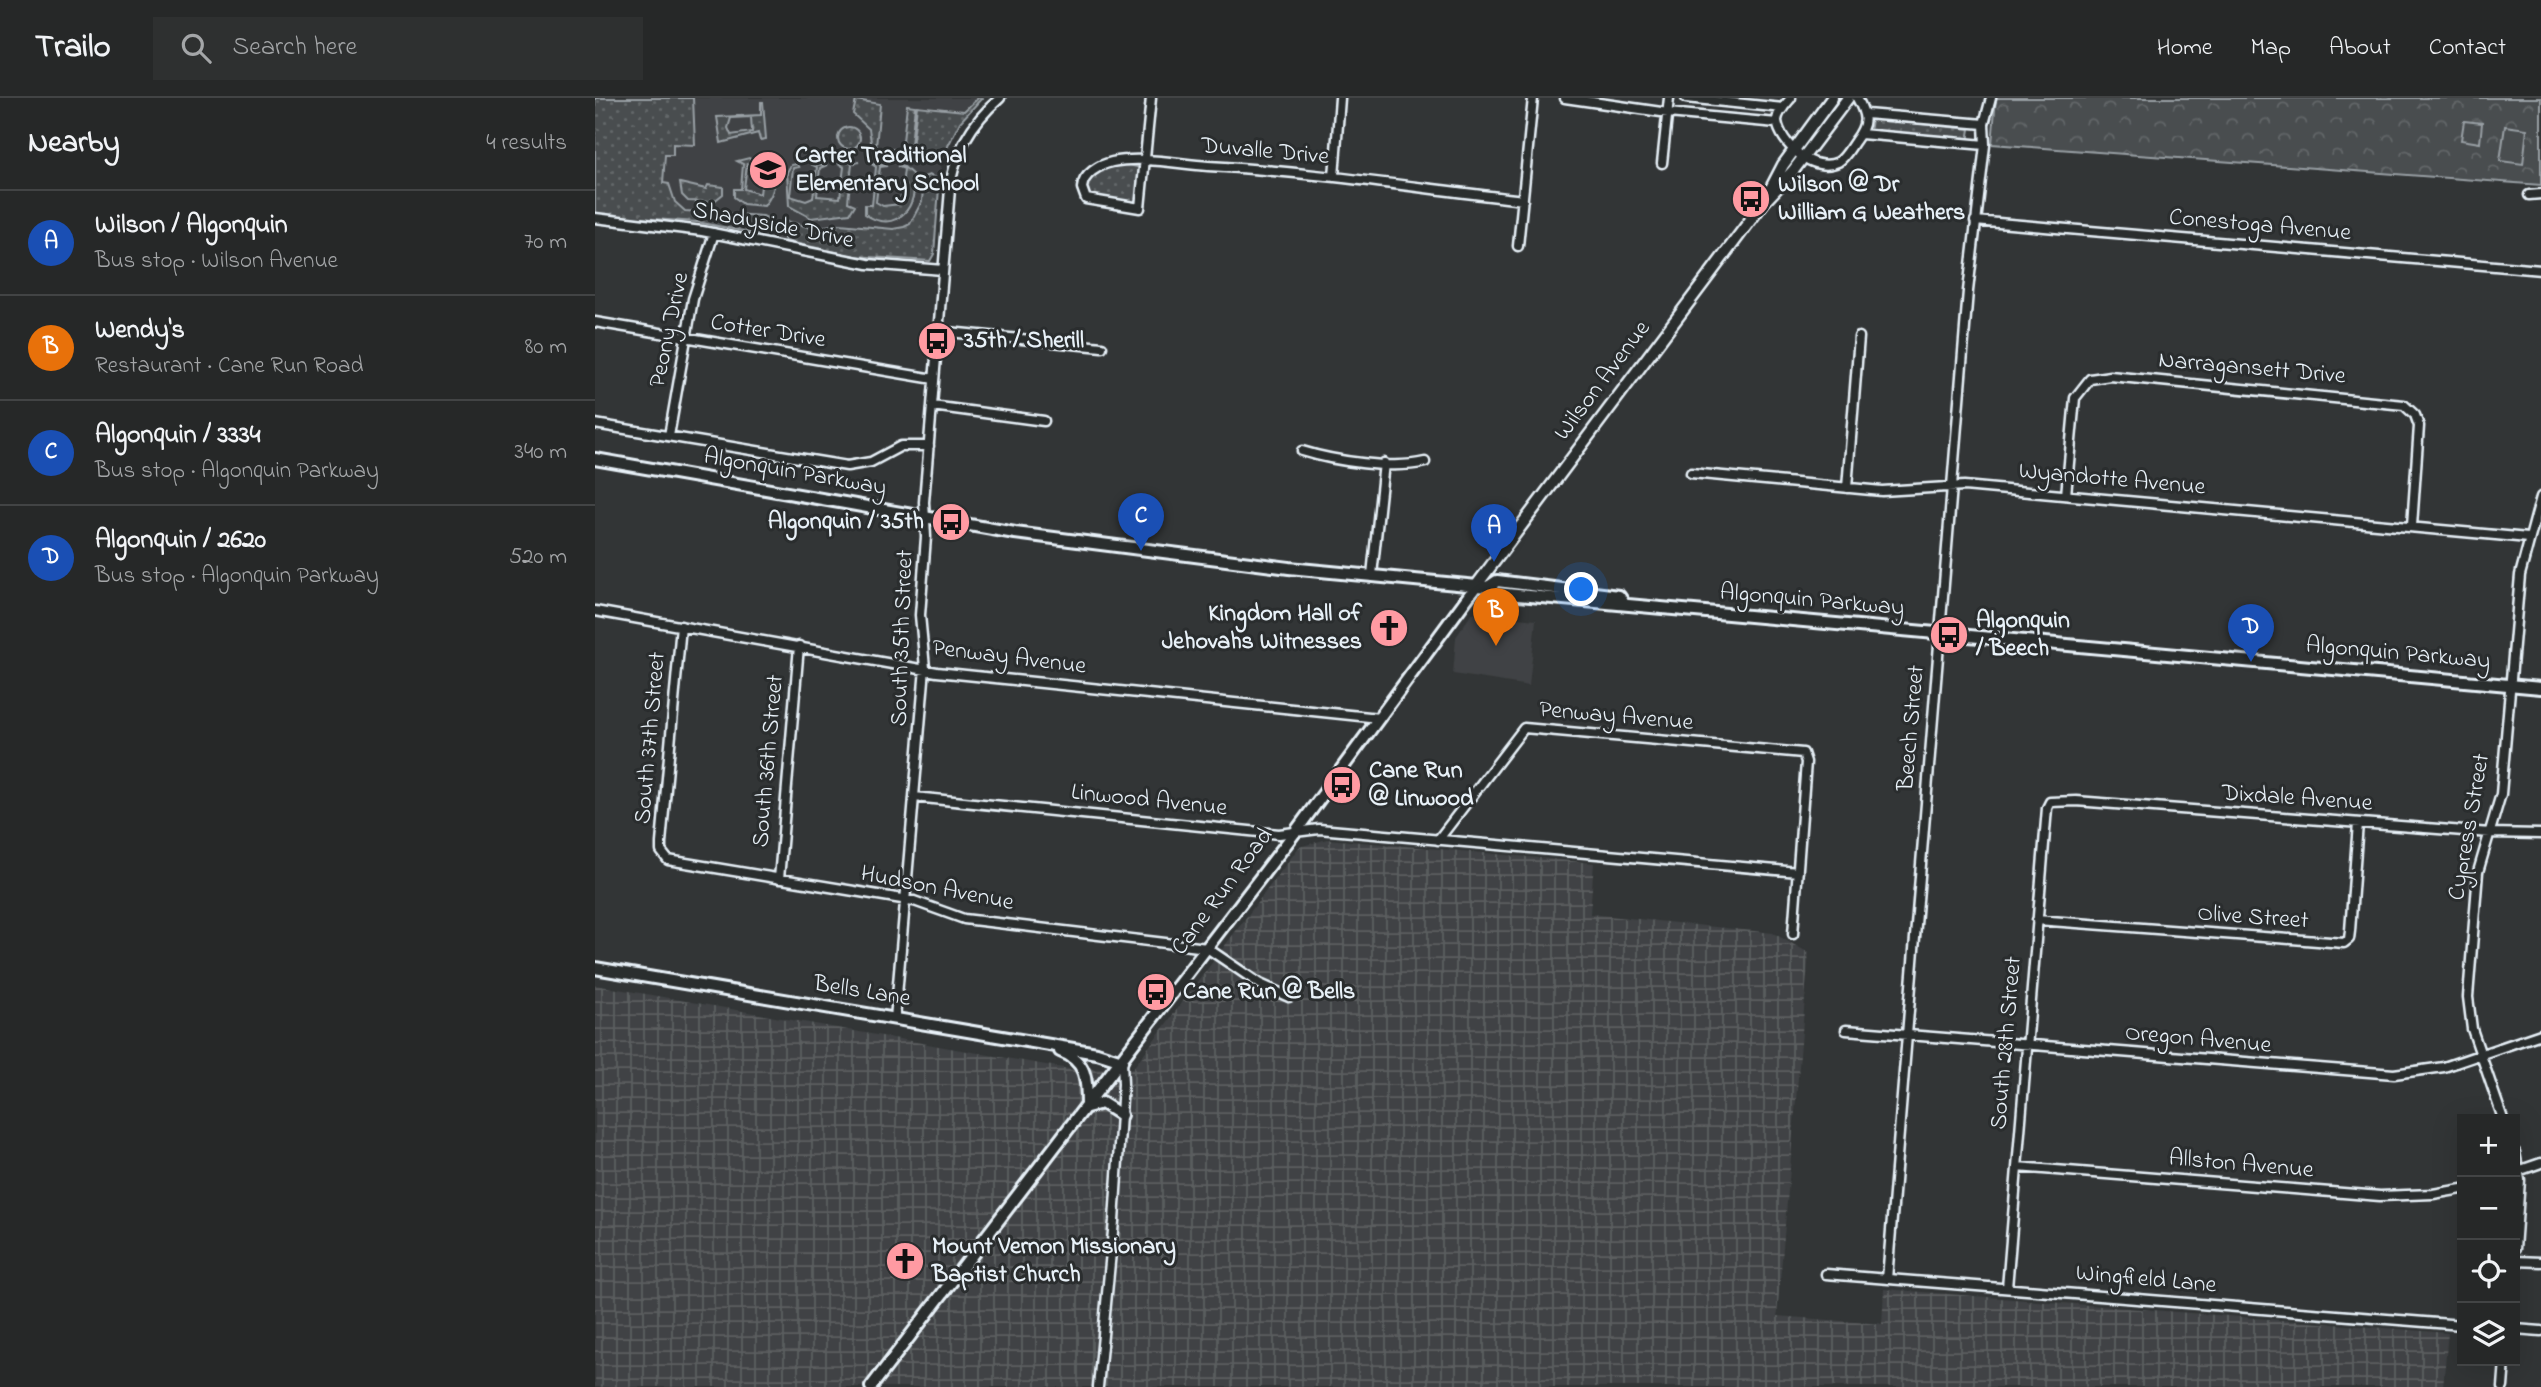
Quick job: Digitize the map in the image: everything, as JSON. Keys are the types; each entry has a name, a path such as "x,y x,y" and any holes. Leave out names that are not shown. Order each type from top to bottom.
{"main road":[{"name":"Algonquin Parkway","path":"595,459 925,518 1140,551 1488,587 1496,593 1618,606 1623,602 1940,634 2541,688"},
{"name":"Cane Run Road","path":"871,1387 1296,831 1476,586"},
{"name":"Bells Lane","path":"595,968 1038,1043 1105,1055 1122,1061"},
{"path":"1038,1043 1071,1055 1082,1065 1087,1078 1087,1107 1102,1103 1121,1115"}],"street":[{"name":"South 35th Street","path":"895,1019 925,668 920,615 925,518 952,173 966,137 1000,98"},
{"path":"1145,161 1151,98"},
{"path":"1334,177 1340,98"},
{"path":"1518,246 1533,98"},
{"path":"1565,98 1668,113 1777,123"},
{"path":"1662,163 1669,98"},
{"path":"1686,98 1783,108"},
{"path":"1777,123 1791,98"},
{"name":"Wilson Avenue","path":"1764,202 1793,150 1832,98"},
{"name":"Wilson Avenue","path":"1476,586 1764,202 1804,157 1848,98"},
{"path":"1777,123 1793,150 1822,164 1836,163 1861,134 1866,124 1866,114 1857,98"},
{"name":"Beech Street","path":"1887,1279 1975,221 1985,145 1984,124 1991,98"},
{"path":"1866,114 1984,124"},
{"path":"1861,134 1985,145"},
{"name":"Duvalle Drive","path":"1145,161 1140,208 1094,203 1083,194 1082,183 1093,170 1108,163 1145,161 1334,177 1523,200"},
{"path":"2529,195 2541,194"},
{"name":"Shadyside Drive","path":"595,218 715,233 868,264 943,270"},
{"name":"Conestoga Avenue","path":"1975,221 2541,270"},
{"name":"Peony Drive","path":"669,436 685,338 698,280 715,233"},
{"name":"Cotter Drive","path":"595,322 934,379"},
{"path":"938,331 1103,347"},
{"path":"1847,488 1859,337"},
{"name":"Narragansett Drive","path":"2066,495 2075,398 2082,385 2096,377 2110,376 2404,404 2415,415 2419,426 2412,526"},
{"path":"932,406 1044,421"},
{"path":"595,424 847,466 871,462 901,446 929,446"},
{"path":"1302,451 1326,457 1384,463 1426,462"},
{"path":"1373,575 1384,463"},
{"name":"Wyandotte Avenue","path":"1691,473 1896,491 1952,487 2066,495 2528,538"},
{"name":"Cypress Street","path":"2501,1114 2469,1017 2468,997 2477,872 2501,794 2520,575 2541,497"},
{"name":"Penway Avenue","path":"595,611 925,668 1379,718"},
{"name":"South 37th Street","path":"663,854 681,626"},
{"name":"South 36th Street","path":"779,879 799,646"},
{"name":"Penway Avenue","path":"1438,840 1524,728 1803,753 1806,762 1798,872"},
{"name":"Linwood Avenue","path":"914,797 1279,834 1319,829 1798,872"},
{"name":"Dixdale Avenue","path":"2050,802 2076,801 2490,833 2541,834"},
{"name":"South 28th Street","path":"2007,1289 2037,920 2047,808 2050,802"},
{"name":"Olive Street","path":"2037,920 2344,943 2349,939 2358,823"},
{"name":"Hudson Avenue","path":"663,854 668,860 905,900 964,919 1160,940 1207,948"},
{"path":"1793,934 1798,872"},
{"path":"1207,948 1260,984 1289,997"},
{"name":"Oregon Avenue","path":"1846,1030 2393,1074 2431,1071 2541,1034"},
{"path":"1098,1387 1121,1115 1122,1061"},
{"path":"2520,1170 2541,1163"},
{"name":"Allston Avenue","path":"2017,1167 2380,1196 2433,1194 2457,1190"},
{"path":"2515,1240 2517,1177"},
{"path":"2520,1261 2541,1262"},
{"name":"Wingfield Lane","path":"1826,1274 2457,1325"},
{"path":"2520,1329 2541,1331"},
{"path":"2503,1387 2505,1366"}],"shaded area":[{"name":"Carter Traditional Elementary School","path":"595,98 982,98 960,122 942,158 934,254 930,261 831,252 697,222 621,218"},
{"path":"1472,613 1536,620 1529,686 1453,674 1456,637"},
{"path":"1327,839 1594,863 1590,914 1773,933 1809,953 1777,1316 1882,1324 1884,1289 2448,1333 2443,1387 595,1387 595,985 1069,1069 1133,1068 1299,847"}],"green space":[{"path":"595,98 693,98 695,145 673,144 673,155 665,155 663,183 669,184 675,202 685,211 763,216 769,219 769,227 758,234 697,222 595,215"},
{"path":"978,98 982,98 960,122 942,158 911,155 917,106 964,111"},
{"path":"1996,98 2541,98 2541,185 1992,144"},
{"path":"856,100 880,104 876,147 887,149 887,153 872,148 869,129 853,114"},
{"path":"763,102 766,139 760,140 758,133 721,143 717,117 761,115","holes":["751,117 752,132 731,135 728,128 731,118"]},
{"path":"907,105 915,106 910,155 890,153 890,149 902,150"},
{"path":"1872,119 1970,129 1968,142 1870,132"},
{"path":"2464,121 2482,123 2480,143 2461,140"},
{"path":"2505,126 2527,129 2523,164 2500,161"},
{"path":"849,127 857,130 860,138 857,146 849,149 841,146 838,138 841,130"},
{"path":"749,158 754,163 747,164 744,189 760,194 762,178 769,177 771,165 773,170 774,188 764,206 743,204 734,197 734,189 741,189 743,164 737,161"},
{"path":"859,162 852,164 848,202 855,205 850,213 811,218 789,206 787,172 791,165 797,164 799,167 793,168 790,196 806,201 813,198 817,167 811,164 827,165 820,168 817,196 840,198 844,167 838,163"},
{"path":"870,163 887,166 880,167 876,202 883,206 900,204 904,169 897,166 904,167 912,174 913,196 909,206 896,219 876,220 865,214 865,205 872,205 876,167"},
{"path":"1129,165 1141,168 1135,203 1088,195 1086,184 1100,171"},
{"path":"929,175 937,179 939,188 934,254 930,261 854,256 785,241 780,228 787,221 812,228 840,224 893,229 904,227 910,224 922,201 924,177"},
{"path":"680,183 706,189 708,185 723,187 723,194 713,202 688,201 682,195"}],"place":[{"name":"Carter Traditional Elementary School","path":"768,170"},
{"name":"Wilson @ Dr William G Weathers","path":"1751,199"},
{"name":"35th / Sherill","path":"937,341"},
{"name":"Algonquin / 35th","path":"951,522"},
{"name":"Algonquin / 3334","path":"1141,551"},
{"name":"Wilson / Algonquin","path":"1494,562"},
{"name":"Kingdom Hall of Jehovahs Witnesses","path":"1389,628"},
{"name":"Algonquin / Beech","path":"1949,635"},
{"name":"Wendy's","path":"1496,646"},
{"name":"Algonquin / 2620","path":"2251,662"},
{"name":"Cane Run @ Linwood","path":"1342,785"},
{"name":"Cane Run @ Bells","path":"1156,992"},
{"name":"Mount Vernon Missionary Baptist Church","path":"905,1261"}]}
